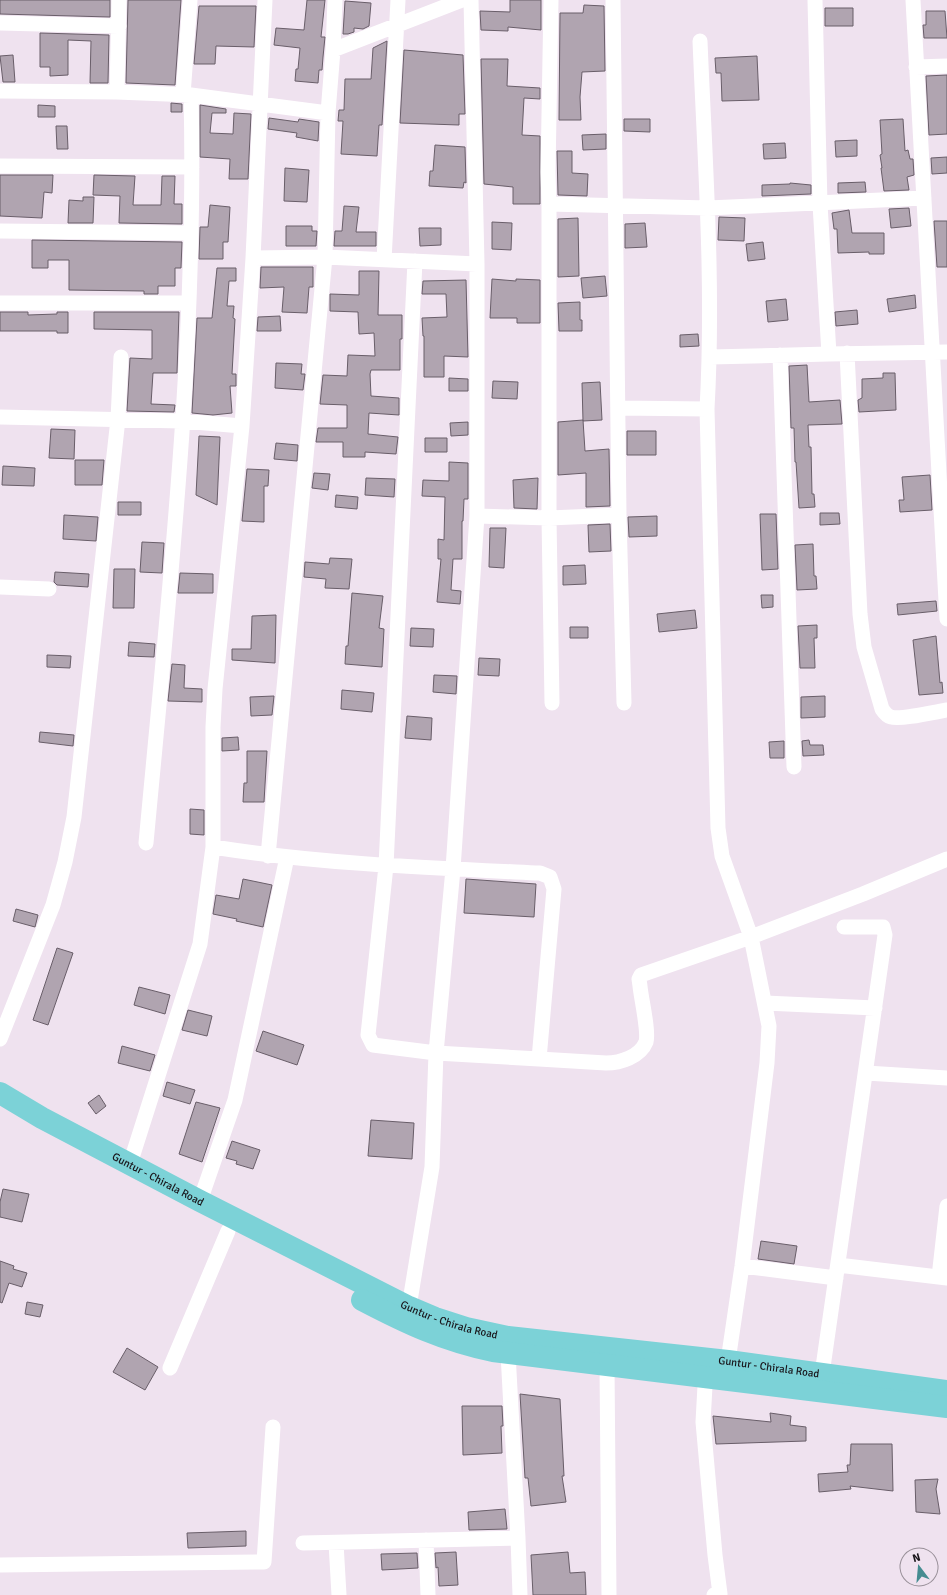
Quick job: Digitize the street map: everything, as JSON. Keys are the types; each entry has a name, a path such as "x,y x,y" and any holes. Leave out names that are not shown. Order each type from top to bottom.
{"main road":[{"name":"Guntur - Chirala Road","path":"0,1093 42,1118 200,1201 409,1307 435,1318 466,1328 508,1337 714,1365 947,1407"},
{"name":"Guntur - Chirala Road","path":"0,1111 228,1231 419,1329 444,1339 470,1346 508,1353 606,1365 714,1365 822,1374 947,1391"}],"street":[{"path":"117,92 119,0"},
{"path":"146,843 166,625 182,421 189,303 192,167 187,95 190,0"},
{"path":"130,1164 200,944 213,847 213,727 215,689 242,426 253,258 265,0"},
{"path":"268,856 324,257 328,113 335,0"},
{"path":"384,260 398,0"},
{"path":"333,50 462,0"},
{"path":"409,1307 432,1167 436,1053 453,869 477,516 477,264 471,0"},
{"path":"551,0 548,172 549,518 552,703"},
{"path":"613,0 618,408 624,703"},
{"path":"815,0 820,204 829,354"},
{"path":"913,0 947,619"},
{"path":"0,23 119,26"},
{"path":"700,41 708,208 710,357 707,408 718,828 722,856 751,937 769,1026 767,1063 742,1266 714,1365 703,1422 718,1595"},
{"path":"916,67 947,66"},
{"path":"0,91 117,92 187,95 260,103 328,113"},
{"path":"0,166 192,167"},
{"path":"549,204 615,207 708,208 924,198"},
{"path":"0,231 191,233"},
{"path":"253,258 324,257 477,264"},
{"path":"415,261 386,866 368,1035 373,1045 436,1053 616,1063 628,1059 639,1051 646,1042 647,1033 639,979 641,975 751,937 863,894 947,859"},
{"path":"0,303 189,303"},
{"path":"710,357 947,352"},
{"path":"847,353 861,631 882,709 891,717 947,710"},
{"path":"780,355 794,767"},
{"path":"0,1039 53,905 65,862 74,817 118,419 121,357"},
{"path":"618,408 707,408"},
{"path":"0,417 182,421 242,426"},
{"path":"477,516 549,518 620,515"},
{"path":"0,587 49,589"},
{"path":"213,847 268,856 386,866 540,873 550,877 554,889 539,1059"},
{"path":"200,1201 235,1100 287,857"},
{"path":"822,1374 885,931 883,928 878,927 844,927"},
{"path":"765,1003 875,1008"},
{"path":"866,1072 947,1078"},
{"path":"742,1266 943,1278 947,1206"},
{"path":"170,1368 228,1231"},
{"path":"508,1353 520,1595"},
{"path":"606,1365 609,1595"},
{"path":"0,1565 264,1562 273,1427"},
{"path":"303,1543 518,1538"},
{"path":"426,1540 428,1595"},
{"path":"336,1543 339,1595"}],"building":[{"path":"0,0 110,0 110,17 0,14"},
{"path":"128,0 181,0 175,85 126,83"},
{"path":"307,0 325,0 321,37 325,37 322,70 319,70 318,83 295,81 300,48 274,45 276,28 304,30"},
{"path":"510,0 541,0 541,30 508,27 508,31 481,30 480,11 510,12"},
{"path":"345,1 371,3 369,26 363,29 354,28 354,32 343,34"},
{"path":"584,5 604,6 605,71 582,72 580,97 581,120 559,120 560,13 583,13"},
{"path":"199,6 256,6 254,47 216,46 215,64 194,64"},
{"path":"825,8 853,8 853,26 825,26"},
{"path":"926,11 945,11 947,38 924,38 923,25 926,25"},
{"path":"40,33 109,35 108,83 90,83 91,41 68,40 68,75 50,76 50,67 40,67"},
{"path":"387,41 382,125 379,125 377,156 341,154 343,121 338,121 339,110 344,110 345,79 371,79 373,48"},
{"path":"404,50 463,55 465,114 459,114 459,125 400,123"},
{"path":"13,55 15,82 3,82 0,56"},
{"path":"757,56 759,100 722,101 721,73 716,73 715,58"},
{"path":"481,59 508,59 507,86 540,88 540,99 524,98 522,135 540,136 540,204 513,204 513,187 484,184"},
{"path":"947,75 947,134 929,135 926,76"},
{"path":"171,103 182,104 182,112 171,112"},
{"path":"38,105 55,106 55,117 38,117"},
{"path":"200,105 226,109 226,113 212,113 210,133 233,134 234,113 251,114 248,179 229,179 230,159 200,157"},
{"path":"269,118 298,122 299,119 319,122 318,141 296,137 297,133 268,129"},
{"path":"624,119 650,119 650,132 624,131"},
{"path":"903,119 905,151 908,150 910,159 913,159 914,175 907,177 909,190 884,191 880,155 882,154 880,120"},
{"path":"56,126 67,126 68,149 57,149"},
{"path":"606,134 606,149 583,150 582,135"},
{"path":"857,140 857,156 836,157 835,141"},
{"path":"785,143 786,158 764,159 763,144"},
{"path":"435,145 465,147 466,183 464,182 463,188 429,186 430,171 433,171"},
{"path":"557,151 572,151 572,173 588,174 587,196 558,195"},
{"path":"947,157 947,173 932,174 931,158"},
{"path":"285,168 309,170 307,202 284,201"},
{"path":"0,175 53,175 52,193 44,192 42,218 0,216"},
{"path":"94,175 135,176 133,205 161,205 162,176 175,176 174,204 182,204 182,224 119,223 120,196 93,195"},
{"path":"865,182 866,192 838,193 838,183"},
{"path":"790,183 811,185 811,194 762,196 762,185"},
{"path":"83,197 94,197 93,223 68,223 69,200 83,201"},
{"path":"210,205 230,207 228,242 223,242 223,259 199,259 200,227 208,227"},
{"path":"344,206 359,207 356,232 376,232 376,246 334,246 335,231 342,231"},
{"path":"909,208 911,226 891,228 889,209"},
{"path":"849,210 852,233 884,233 884,254 869,254 869,252 838,253 837,229 834,229 832,213"},
{"path":"719,217 745,218 744,241 718,240"},
{"path":"578,218 579,276 558,277 558,219"},
{"path":"934,221 947,221 947,267 937,267"},
{"path":"492,222 512,223 511,250 492,249"},
{"path":"645,223 647,247 625,248 625,224"},
{"path":"286,226 312,226 312,231 317,231 316,246 286,246"},
{"path":"419,228 441,228 441,245 420,246"},
{"path":"32,240 182,242 181,268 175,268 175,286 158,286 158,294 144,294 144,291 69,290 69,260 48,260 48,268 32,268"},
{"path":"763,242 765,259 748,261 746,244"},
{"path":"261,267 313,267 313,287 309,287 307,313 282,312 284,287 260,288"},
{"path":"217,268 236,268 236,281 229,281 227,306 234,306 233,318 235,319 232,374 236,374 236,386 230,386 232,413 213,415 192,413 197,318 212,318"},
{"path":"359,271 379,271 378,315 402,315 400,370 371,370 370,374 371,396 399,398 399,415 369,413 368,434 398,437 396,454 365,452 365,457 343,457 343,442 316,442 318,428 347,428 347,405 320,404 323,375 347,376 348,355 375,356 374,333 359,334 358,312 330,311 330,294 359,295"},
{"path":"605,276 607,296 583,298 581,278"},
{"path":"492,279 516,281 516,279 540,280 540,323 517,323 517,318 490,318"},
{"path":"466,280 468,357 444,356 444,377 424,377 424,336 422,318 447,317 446,294 422,294 423,281"},
{"path":"915,295 916,308 889,312 887,299"},
{"path":"786,299 788,320 768,322 766,301"},
{"path":"580,302 580,320 582,320 582,331 559,331 558,303"},
{"path":"857,310 858,324 836,326 835,312"},
{"path":"0,312 28,312 28,315 68,312 68,333 57,333 57,331 0,331"},
{"path":"94,312 179,312 177,373 153,373 151,404 175,405 174,412 127,411 130,358 152,359 152,330 94,329"},
{"path":"280,316 281,331 257,331 258,317"},
{"path":"698,334 699,346 680,347 680,335"},
{"path":"276,363 302,364 301,374 305,374 303,390 275,388"},
{"path":"807,365 809,402 840,400 842,424 808,425 809,447 811,447 812,494 814,494 815,507 799,508 794,428 791,428 789,366"},
{"path":"883,373 895,373 896,410 859,412 858,400 862,398 862,379 883,378"},
{"path":"449,378 468,379 468,391 449,391"},
{"path":"493,381 518,382 517,399 492,398"},
{"path":"600,382 602,420 583,421 582,383"},
{"path":"583,420 585,451 609,449 610,506 586,507 586,473 558,475 558,422"},
{"path":"468,422 468,435 451,436 450,423"},
{"path":"51,429 75,430 74,459 49,458"},
{"path":"627,431 656,431 656,455 627,455"},
{"path":"199,436 220,437 217,505 196,495"},
{"path":"425,438 447,438 447,452 425,452"},
{"path":"276,443 298,445 297,461 274,459"},
{"path":"75,460 104,460 102,485 75,485"},
{"path":"449,462 468,463 468,499 464,499 462,521 462,559 453,559 451,590 461,591 460,604 437,602 441,559 438,559 438,539 444,540 445,497 422,496 423,480 449,481"},
{"path":"3,466 35,468 34,486 2,485"},
{"path":"247,469 269,470 268,486 264,486 264,522 242,521"},
{"path":"314,473 330,474 328,490 312,488"},
{"path":"930,475 932,510 900,512 899,500 904,500 902,477"},
{"path":"366,478 395,479 394,497 365,495"},
{"path":"538,478 537,509 514,508 513,480"},
{"path":"336,495 358,497 357,509 335,507"},
{"path":"118,502 141,502 141,515 118,515"},
{"path":"820,513 839,513 840,524 820,525"},
{"path":"760,514 776,514 778,569 762,570"},
{"path":"64,515 98,517 96,541 63,539"},
{"path":"657,516 657,536 629,537 628,517"},
{"path":"610,524 611,551 589,552 588,525"},
{"path":"490,528 506,528 504,568 489,567"},
{"path":"142,542 164,543 162,573 140,572"},
{"path":"813,544 814,576 816,576 817,589 797,590 795,545"},
{"path":"330,558 352,559 349,589 325,588 326,579 304,577 305,562 329,564"},
{"path":"585,565 586,584 563,585 563,566"},
{"path":"114,569 135,569 134,608 113,608"},
{"path":"55,572 89,574 88,587 57,585 54,582"},
{"path":"180,573 213,574 213,593 178,593"},
{"path":"352,593 383,596 379,628 384,629 382,667 345,664 346,646 348,646"},
{"path":"761,595 773,595 773,607 762,608"},
{"path":"936,601 937,611 898,615 897,604"},
{"path":"695,610 697,628 659,632 657,614"},
{"path":"276,615 275,663 232,660 232,649 251,649 252,616"},
{"path":"817,625 817,638 814,638 815,668 800,668 798,626"},
{"path":"570,627 588,627 588,638 570,638"},
{"path":"411,628 434,629 433,647 410,646"},
{"path":"936,636 940,683 942,682 943,693 919,695 913,640"},
{"path":"129,642 155,644 154,657 128,656"},
{"path":"47,655 71,656 70,668 47,667"},
{"path":"479,658 500,659 499,676 478,675"},
{"path":"172,664 185,665 184,688 202,689 202,702 168,701"},
{"path":"434,675 457,676 456,694 433,692"},
{"path":"342,690 374,693 372,712 341,709"},
{"path":"274,696 272,715 251,716 250,697"},
{"path":"825,696 825,717 801,718 801,697"},
{"path":"407,716 432,718 431,740 405,738"},
{"path":"40,732 74,735 73,746 39,742"},
{"path":"238,737 239,750 222,751 222,738"},
{"path":"809,740 810,745 823,745 824,755 803,756 802,741"},
{"path":"784,741 784,758 770,758 769,742"},
{"path":"247,751 267,751 264,802 243,802 244,783 247,783"},
{"path":"190,809 204,810 204,835 190,834"},
{"path":"243,879 272,885 263,927 236,921 237,919 213,914 216,895 239,899"},
{"path":"466,879 536,884 534,917 464,913"},
{"path":"16,909 38,915 35,927 13,921"},
{"path":"57,948 73,953 48,1025 33,1020"},
{"path":"139,987 170,995 165,1014 134,1005"},
{"path":"188,1010 212,1016 207,1036 182,1030"},
{"path":"263,1031 304,1045 297,1065 256,1051"},
{"path":"122,1046 155,1055 150,1071 118,1063"},
{"path":"167,1082 195,1090 190,1104 163,1096"},
{"path":"99,1095 106,1106 96,1114 88,1103"},
{"path":"196,1102 220,1108 202,1162 179,1154"},
{"path":"371,1120 414,1123 412,1159 368,1156"},
{"path":"232,1141 260,1150 253,1169 236,1164 237,1161 226,1158"},
{"path":"3,1189 29,1194 22,1222 0,1217 0,1202"},
{"path":"761,1241 797,1246 794,1264 758,1259"},
{"path":"0,1261 14,1266 13,1269 27,1273 22,1287 9,1283 2,1303 0,1302"},
{"path":"27,1302 43,1305 40,1317 25,1314"},
{"path":"127,1348 158,1367 145,1390 113,1372"},
{"path":"520,1394 560,1399 564,1476 562,1476 566,1502 531,1506 528,1478 525,1478"},
{"path":"462,1406 502,1406 502,1453 463,1455"},
{"path":"770,1413 791,1416 790,1425 806,1427 806,1441 716,1444 713,1416 771,1422"},
{"path":"851,1444 892,1444 893,1491 850,1486 851,1489 819,1492 818,1474 848,1472 847,1465 850,1465"},
{"path":"938,1479 936,1489 940,1514 916,1512 915,1480"},
{"path":"505,1509 507,1529 469,1530 468,1512"},
{"path":"246,1531 246,1546 188,1548 187,1533"},
{"path":"456,1552 458,1585 439,1586 438,1567 436,1568 435,1553"},
{"path":"568,1552 570,1573 585,1572 586,1595 533,1595 531,1555"},
{"path":"417,1553 418,1568 382,1570 381,1554"}]}
